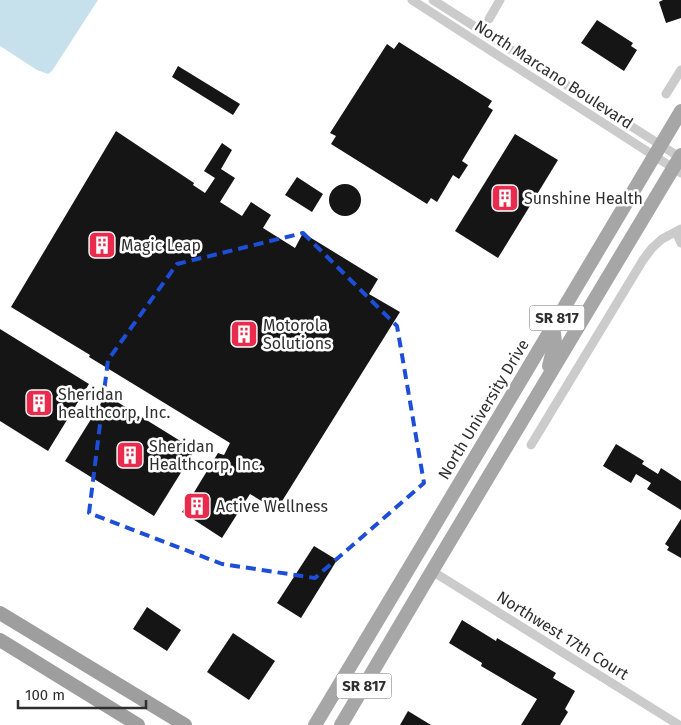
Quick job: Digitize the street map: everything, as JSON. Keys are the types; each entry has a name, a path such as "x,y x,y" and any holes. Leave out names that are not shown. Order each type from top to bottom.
{"highway":[{"path":"0,613 185,725"},
{"path":"0,640 138,725"}],"main road":[{"name":"North University Drive","path":"315,725 681,111"},
{"name":"SR 817","path":"341,725 548,376 679,162"},
{"path":"548,376 555,342 553,325"},
{"path":"424,543 426,561 432,571"},
{"path":"412,563 418,574 415,600"}],"street":[{"name":"North Marcano Boulevard","path":"412,0 679,162"},
{"name":"North Marcano Boulevard","path":"432,0 657,150"},
{"path":"489,19 500,0"},
{"path":"666,94 681,70"},
{"path":"531,445 643,260 662,239 678,231 681,243"},
{"name":"Northwest 17th Court","path":"432,571 679,725"}],"highlighted area":[{"path":"303,233 397,326 424,483 315,578 222,564 89,513 108,360 177,264"}],"water":[{"path":"0,0 98,0 52,71 48,74 37,70 0,46"}],"building":[{"path":"663,0 681,0 681,18 666,23 659,2"},
{"path":"597,20 633,43 631,46 637,50 624,71 581,43"},
{"path":"399,42 492,101 488,107 493,110 462,161 468,165 459,179 453,175 437,202 431,198 427,204 331,144 336,136 330,133 387,44 394,49"},
{"path":"178,66 240,104 233,115 172,77"},
{"name":"Motorola Solutions","path":"116,131 194,183 193,185 205,193 215,178 204,171 222,143 232,150 221,169 235,178 220,202 242,216 251,202 271,215 263,228 295,248 303,233 378,279 369,294 400,312 279,506 274,508 250,494 222,538 182,512 218,453 224,455 230,443 11,307"},
{"name":"Sunshine Health","path":"515,134 558,160 498,258 455,231"},
{"path":"297,177 323,194 312,212 285,195"},
{"path":"345,184 357,188 361,200 357,212 345,216 333,212 329,200 333,188"},
{"name":"Sheridan healthcorp, Inc.","path":"0,329 89,384 48,451 0,421"},
{"name":"Sheridan Healthcorp, Inc.","path":"106,395 195,450 154,516 65,461"},
{"path":"616,444 644,461 642,464 658,474 661,468 681,481 681,510 647,489 651,483 636,474 631,483 603,466"},
{"path":"681,519 681,558 667,550 669,547 665,544"},
{"path":"314,546 337,560 301,618 277,603"},
{"path":"147,607 181,630 167,651 133,629"},
{"path":"462,620 496,641 497,638 556,673 553,678 575,691 565,709 568,712 560,725 521,725 537,699 481,666 482,663 449,643"},
{"path":"233,633 275,661 249,700 207,672"},
{"path":"408,711 431,725 400,725"}],"place":[{"name":"Sunshine Health","path":"505,198"},
{"name":"Magic Leap","path":"102,245"},
{"name":"Motorola Solutions","path":"244,334"},
{"name":"Sheridan healthcorp, Inc.","path":"39,403"},
{"name":"Sheridan Healthcorp, Inc.","path":"130,455"},
{"name":"Active Wellness","path":"197,506"}]}
